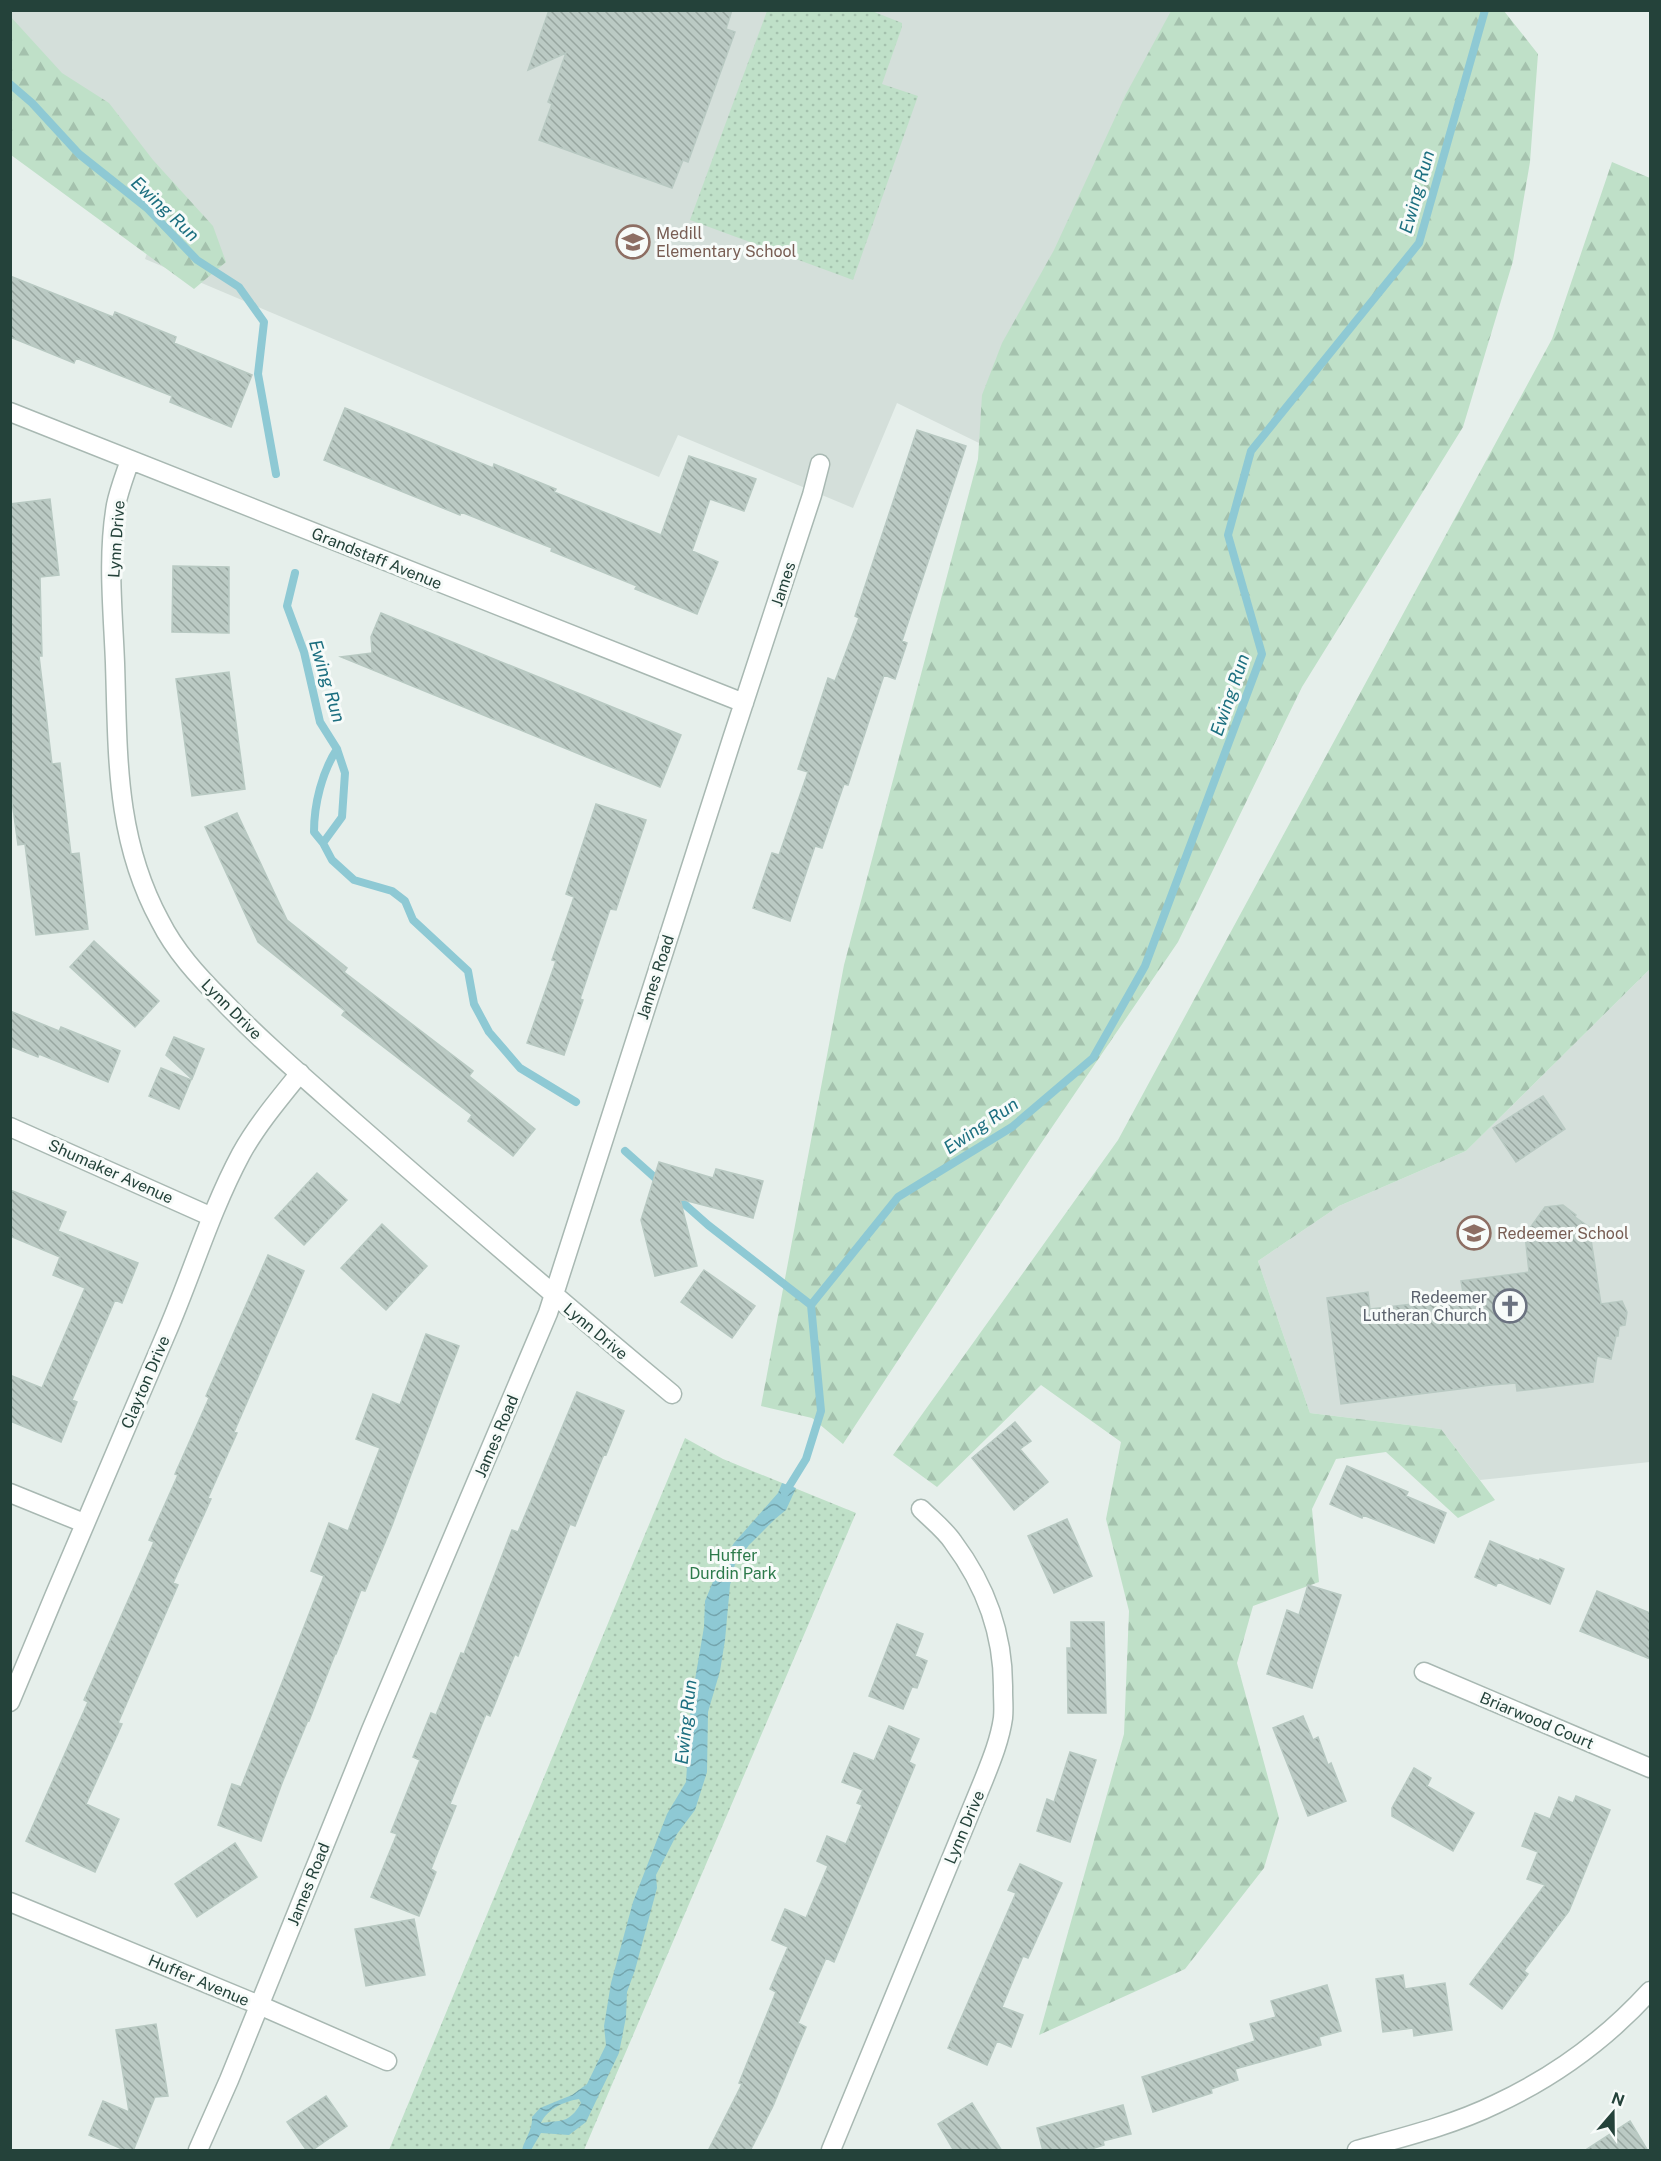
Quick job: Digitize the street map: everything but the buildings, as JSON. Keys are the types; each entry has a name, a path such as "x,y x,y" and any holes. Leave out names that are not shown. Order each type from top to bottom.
{"street":[{"name":"Grandstaff Avenue","path":"10,412 744,703"},
{"name":"Lynn Drive","path":"130,460 116,504 112,538 118,773 130,846 160,922 197,974 248,1027 554,1296 672,1394"},
{"name":"James","path":"744,703 820,464"},
{"name":"James Road","path":"198,2151 371,1730 544,1323 744,703"},
{"name":"Clayton Drive","path":"10,1702 180,1301 212,1216 242,1153 257,1129 300,1073"},
{"name":"Shumaker Avenue","path":"10,1127 212,1216"},
{"path":"10,1493 84,1523"},
{"name":"Lynn Drive","path":"831,2151 984,1779 998,1740 1003,1716 1004,1675 994,1617 978,1578 952,1540 921,1509"},
{"name":"Briarwood Court","path":"1424,1672 1650,1767"},
{"name":"Huffer Avenue","path":"10,1902 259,2005 387,2061"},
{"path":"1357,2151 1479,2112 1540,2082 1577,2057 1650,1991"}],"shaded area":[{"name":"Medill Elementary School","path":"10,11 1220,11 1049,477 897,403 853,508 678,435 659,477 145,259 167,198 11,57"},
{"name":"Redeemer School","path":"1650,969 1650,1462 1480,1480 1441,1429 1310,1413 1258,1261 1339,1206 1466,1151"}],"green space":[{"path":"767,11 872,11 902,23 882,84 918,96 853,280 690,220"},
{"path":"1171,11 1504,11 1538,54 1530,162 1513,261 1463,427 1302,687 1178,942 1031,1158 843,1444 812,1418 761,1406 844,965 978,459 982,395 1002,343 1054,250 1126,94"},
{"path":"10,16 62,73 109,103 153,160 213,226 226,262 194,289 11,155"},
{"path":"1612,162 1650,178 1650,969 1466,1151 1339,1206 1258,1261 1310,1413 1441,1429 1495,1500 1458,1518 1386,1452 1336,1459 1312,1509 1319,1582 1253,1606 1237,1663 1279,1818 1264,1868 1185,1969 1039,2035 1124,1734 1129,1611 1106,1519 1121,1442 1041,1385 937,1487 893,1455 1118,1140 1552,339"},
{"name":"Huffer Durdin Park","path":"685,1438 723,1459 856,1513 584,2150 389,2150"}],"water":[{"path":"782,1483 796,1488 786,1510 749,1545 735,1564 730,1585 720,1671 708,1712 707,1772 695,1810 677,1834 656,1875 657,1888 627,1992 626,2017 619,2053 586,2122 569,2135 541,2133 531,2150 522,2150 530,2130 532,2117 540,2108 572,2095 587,2084 606,2045 604,2026 611,1983 633,1902 667,1814 686,1782 691,1703 704,1627 705,1601 719,1567 734,1543 778,1493","holes":["579,2099 581,2103 568,2118 541,2123 552,2110 562,2104"]}],"waterway":[{"name":"Ewing Run","path":"785,1493 806,1459 821,1411 811,1305 898,1197 1012,1127 1093,1058 1145,966 1262,654 1228,535 1251,451 1419,243 1485,10"},
{"name":"Ewing Run","path":"10,84 32,103 79,154 147,208 197,260 239,287 264,322 258,374 276,474"},
{"name":"Ewing Run","path":"295,573 287,606 304,652 320,722 337,749 345,773 342,817 323,843 332,860 354,880 392,891 405,901 413,920 468,971 474,1004 489,1032 520,1068 576,1102"},
{"path":"323,843 314,832 315,810 323,778 337,749"},
{"name":"Ewing Run","path":"625,1151 662,1184"},
{"name":"Ewing Run","path":"673,1194 708,1225 811,1305"}],"place":[{"name":"Medill Elementary School","path":"633,242"},
{"name":"Redeemer School","path":"1474,1233"},
{"name":"Redeemer Lutheran Church","path":"1510,1306"}]}
